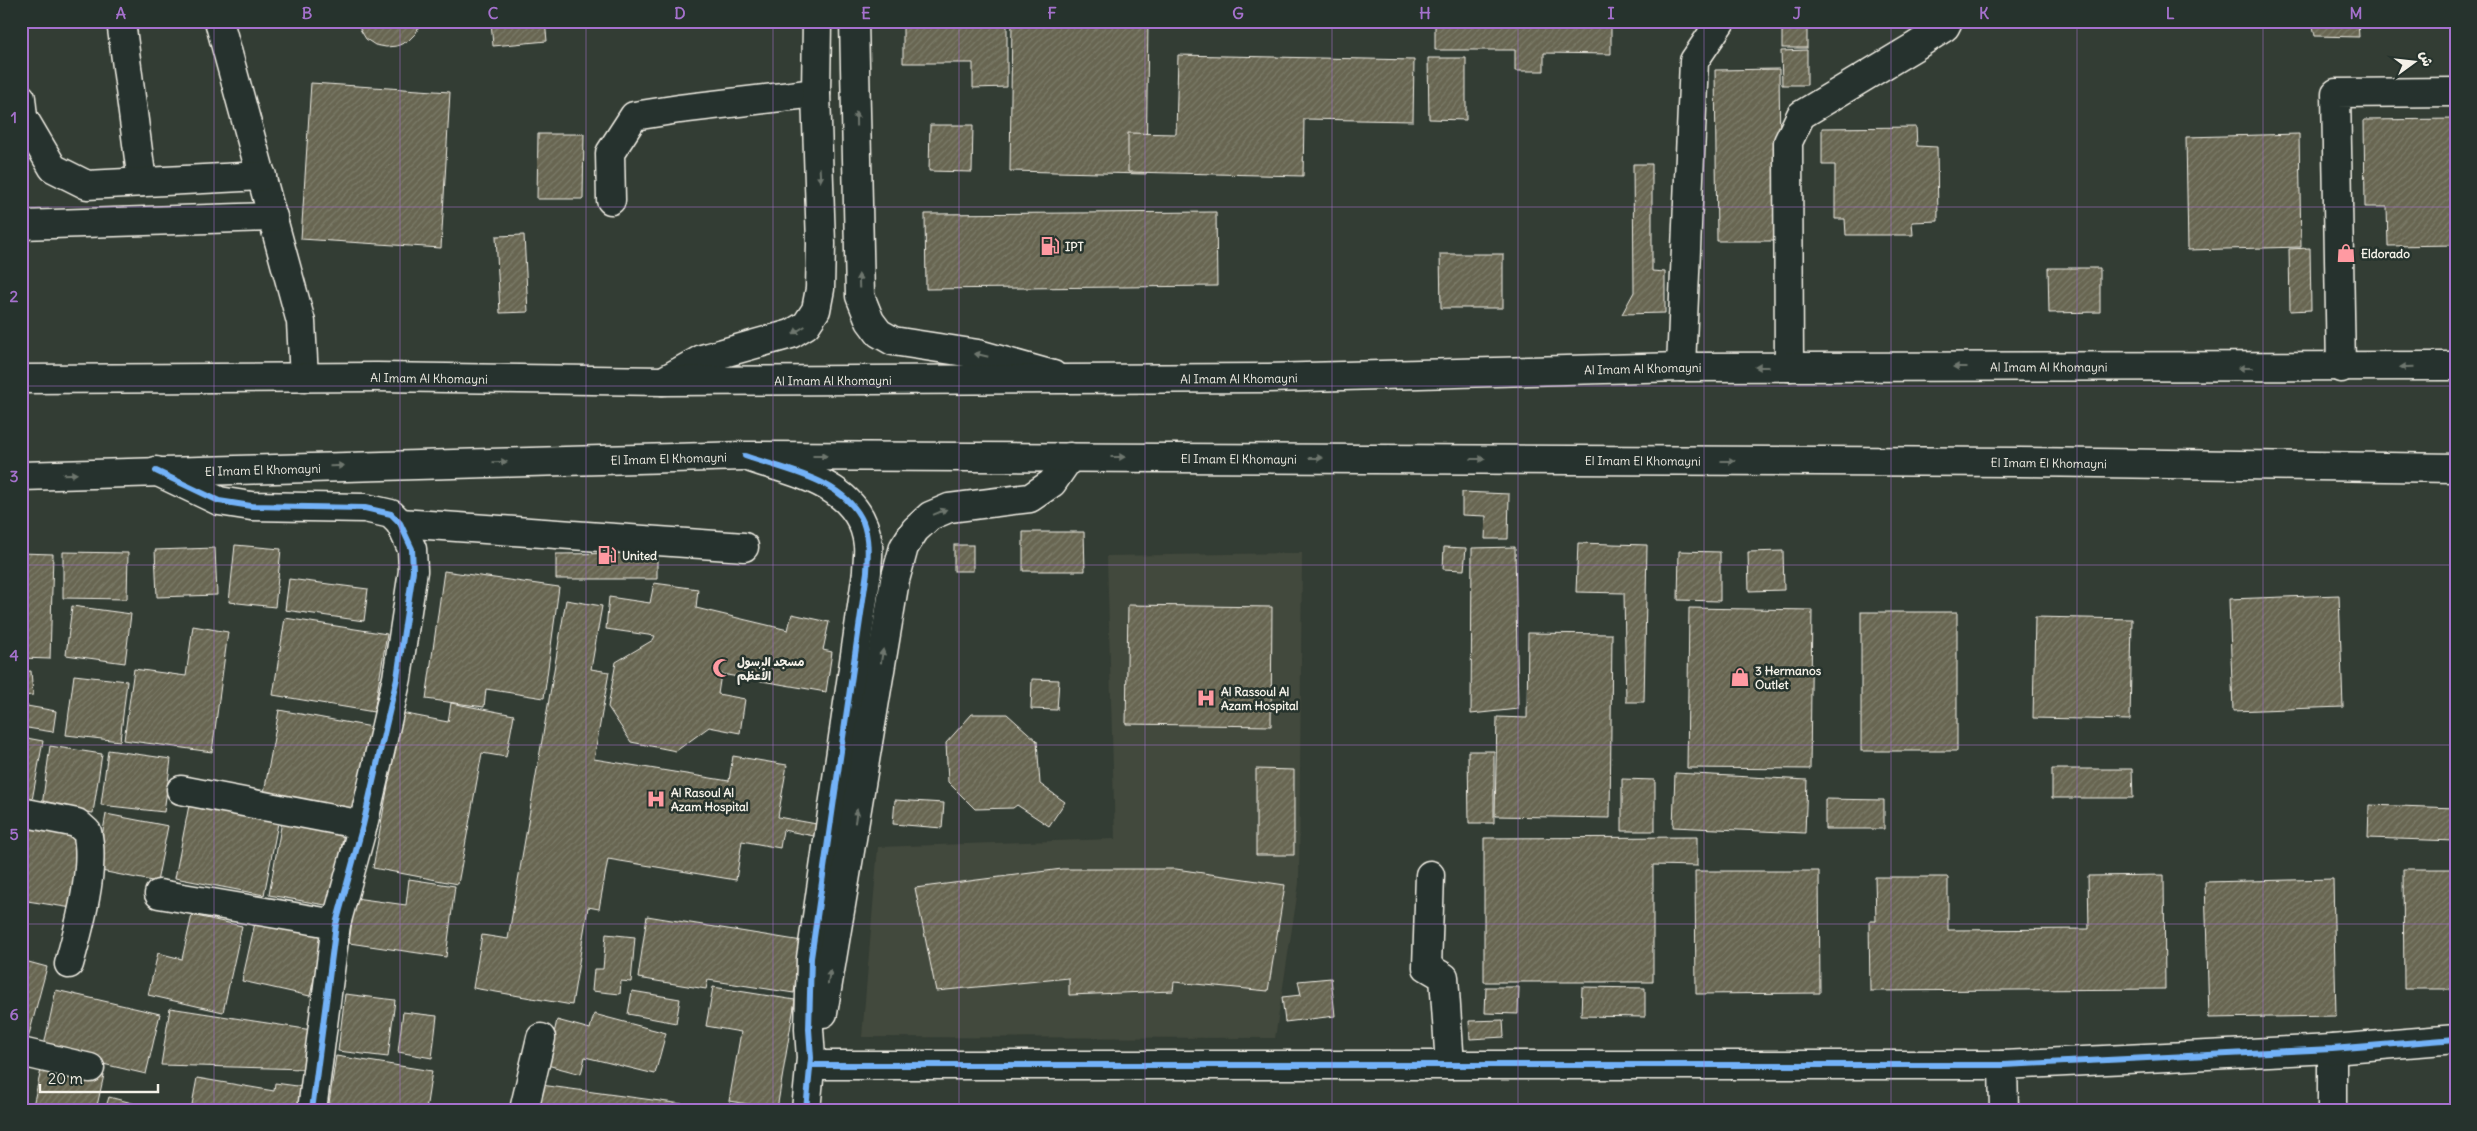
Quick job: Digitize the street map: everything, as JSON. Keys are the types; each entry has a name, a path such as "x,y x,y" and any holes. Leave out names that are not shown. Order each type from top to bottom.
{"main road":[{"path":"121,21 142,182"},
{"path":"219,21 301,322 304,378"},
{"path":"663,381 702,359 800,330 812,318 816,310 821,280 821,200 816,93 817,21"},
{"path":"854,21 860,296 870,321 879,333 893,340 978,354 1062,378"},
{"path":"1681,367 1694,61 1720,21"},
{"path":"1789,367 1788,142 1801,115 1914,47 1945,27 1948,21"},
{"path":"2341,368 2336,93 2456,92"},
{"path":"612,200 610,153 634,116 679,108 816,93"},
{"path":"21,98 23,117 52,168 88,185 262,176"},
{"path":"21,225 273,217"},
{"name":"Al Imam Al Khomayni","path":"21,379 304,378 663,381 1268,378 1681,367 2341,368 2456,366"},
{"path":"745,456 832,487 850,502 863,522 868,545 867,572 811,958 809,1030 811,1061"},
{"name":"El Imam El Khomayni","path":"21,476 745,456 2009,462 2456,468"},
{"path":"806,1110 811,1061 826,995 895,580 904,547 915,530 930,516 949,508 1030,498 1052,484 1070,457"},
{"path":"156,471 219,501 251,506 364,508 391,514 400,524 412,549 413,571 397,678 363,825 336,924 312,1110"},
{"path":"400,524 744,547"},
{"path":"868,545 880,540 893,541 904,547"},
{"path":"181,790 363,825"},
{"path":"21,812 77,823 87,832 90,849 89,870 78,933 69,964"},
{"path":"1430,876 1427,967 1444,977 1450,1065"},
{"path":"160,894 336,924"},
{"path":"524,1110 541,1038"},
{"path":"811,1061 1450,1065 2003,1065 2332,1049 2456,1039"},
{"path":"2332,1049 2332,1110"},
{"path":"21,1052 90,1068"},
{"path":"2003,1065 2004,1110"}],"shaded area":[{"name":"Al Rassoul Al Azam Hospital","path":"1302,553 1299,883 1275,1038 862,1037 878,847 1115,839 1107,556"}],"building":[{"path":"355,21 421,21 416,33 408,41 397,46 386,47 375,45 366,39"},
{"path":"491,21 545,21 547,41 493,46"},
{"path":"903,21 1007,21 1007,87 973,88 973,63 903,63"},
{"path":"1012,21 1148,21 1146,174 1010,171"},
{"path":"1435,21 1611,21 1611,54 1544,53 1544,71 1515,71 1515,50 1435,50"},
{"path":"1782,21 1807,21 1807,48 1782,48"},
{"path":"2312,21 2358,21 2359,37 2315,36"},
{"path":"2453,21 2456,21 2456,47 2454,47"},
{"path":"1807,50 1807,85 1782,85 1781,51"},
{"path":"1178,55 1414,60 1413,121 1304,119 1303,176 1128,172 1128,133 1176,134"},
{"path":"1428,58 1466,58 1466,120 1429,119"},
{"path":"1779,69 1781,241 1717,241 1715,70"},
{"path":"311,83 450,92 441,248 301,239"},
{"path":"2456,119 2456,245 2388,246 2387,207 2365,207 2364,120"},
{"path":"930,125 973,125 972,172 929,171"},
{"path":"1916,127 1917,146 1937,147 1938,221 1912,222 1913,235 1846,235 1845,219 1835,219 1835,165 1822,165 1822,128"},
{"path":"538,134 584,134 583,199 537,199"},
{"path":"2299,134 2301,247 2188,250 2186,137"},
{"path":"1633,164 1652,164 1652,271 1665,272 1665,313 1622,314 1634,292"},
{"path":"1216,212 1217,286 926,289 925,214"},
{"path":"524,235 528,312 500,313 496,236"},
{"path":"2310,248 2311,310 2290,311 2289,249"},
{"path":"1440,254 1503,254 1503,308 1441,308"},
{"path":"2048,268 2100,268 2100,312 2049,313"},
{"path":"1462,492 1509,494 1508,539 1485,539 1486,516 1462,515"},
{"path":"1023,532 1084,532 1085,571 1023,571"},
{"path":"1578,543 1647,545 1644,702 1626,702 1624,593 1576,592"},
{"path":"235,545 281,549 275,607 229,602"},
{"path":"954,545 973,545 973,571 954,571"},
{"path":"1444,547 1466,548 1464,570 1443,569"},
{"path":"1515,547 1518,709 1471,714 1472,548"},
{"path":"215,548 217,595 157,597 155,550"},
{"path":"1679,551 1720,552 1720,601 1678,600"},
{"path":"1783,551 1784,590 1749,591 1748,552"},
{"path":"63,552 128,553 127,599 63,598"},
{"path":"21,553 53,554 50,659 21,658"},
{"path":"657,553 657,579 556,579 556,554"},
{"path":"444,571 559,587 544,698 486,689 484,707 426,699"},
{"path":"289,579 368,589 364,621 285,610"},
{"name":"مسجد الرسول الأعظم","path":"654,583 698,589 696,608 788,630 792,614 829,622 823,650 832,652 826,692 721,674 718,694 745,699 740,733 709,727 676,751 631,742 608,707 616,662 653,640 655,636 606,629 609,597 650,603"},
{"path":"2339,595 2343,707 2233,711 2229,599"},
{"name":"Al Rasoul Al Azam Hospital","path":"566,600 602,606 591,669 609,672 594,759 729,781 733,756 787,765 778,817 822,825 819,837 783,830 780,848 742,841 736,880 608,859 599,909 588,907 572,1005 473,988 482,935 508,939"},
{"path":"1128,605 1272,607 1271,726 1126,724"},
{"path":"72,606 131,614 125,663 66,655"},
{"path":"1689,608 1812,610 1810,769 1687,768"},
{"path":"1861,612 1957,612 1957,751 1861,751"},
{"path":"2035,617 2132,619 2130,720 2033,718"},
{"path":"285,618 387,634 374,712 273,695"},
{"path":"193,626 228,632 212,752 124,740 134,669 186,676"},
{"path":"1528,633 1612,634 1610,818 1495,816 1497,717 1527,718"},
{"path":"31,671 33,695 21,696 21,672"},
{"path":"74,675 127,681 120,741 66,735"},
{"path":"1032,679 1059,680 1057,710 1031,709"},
{"path":"451,703 514,715 506,757 482,753 458,884 373,868 401,713 448,722"},
{"path":"21,705 56,711 53,732 21,727"},
{"path":"279,710 372,727 357,810 264,793"},
{"path":"972,714 1007,714 1037,741 1040,784 1065,802 1049,826 1017,805 1013,808 975,809 948,782 946,743"},
{"path":"21,737 43,741 32,800 21,798"},
{"path":"50,746 102,754 93,813 42,806"},
{"path":"108,750 171,759 164,812 101,805"},
{"path":"1468,751 1494,751 1494,823 1469,823"},
{"path":"1256,769 1294,770 1294,855 1256,855"},
{"path":"2052,769 2132,769 2133,798 2052,798"},
{"path":"1675,773 1807,780 1805,833 1673,827"},
{"path":"1622,779 1655,780 1655,831 1622,831"},
{"path":"1825,799 1884,800 1884,829 1825,829"},
{"path":"190,800 279,818 264,895 175,878"},
{"path":"895,800 944,803 942,828 893,824"},
{"path":"2369,805 2456,808 2456,841 2368,838"},
{"path":"106,814 168,826 157,882 96,870"},
{"path":"282,821 344,832 331,906 269,895"},
{"path":"21,826 83,836 72,908 21,900"},
{"path":"1697,837 1697,866 1653,865 1653,982 1484,982 1484,838"},
{"path":"1062,869 1176,869 1285,885 1268,991 1174,982 1173,991 1069,995 1069,978 936,991 915,888"},
{"path":"2403,869 2456,869 2456,989 2404,989"},
{"path":"1695,871 1819,871 1820,993 1696,994"},
{"path":"2164,875 2165,989 1870,991 1869,921 1876,921 1875,877 1948,877 1948,930 2089,929 2088,876"},
{"path":"409,879 455,886 446,957 349,943 355,898 406,905"},
{"path":"2333,879 2336,1016 2209,1018 2205,882"},
{"path":"257,914 325,929 310,996 242,981"},
{"path":"192,915 242,926 223,1012 148,995 158,953 182,959"},
{"path":"647,916 802,941 794,993 708,980 706,989 638,978"},
{"path":"606,934 635,937 631,982 621,981 620,994 592,991 594,969 603,969"},
{"path":"21,960 47,967 26,1046 21,1044"},
{"path":"1331,978 1335,1016 1285,1022 1282,997 1301,995 1298,981"},
{"path":"713,987 795,1000 777,1109 729,1101 741,1032 706,1026"},
{"path":"1486,987 1519,987 1518,1014 1485,1013"},
{"path":"1582,987 1645,988 1645,1017 1581,1016"},
{"path":"56,990 160,1014 146,1074 43,1050"},
{"path":"632,991 680,999 676,1023 628,1014"},
{"path":"345,994 395,1000 388,1057 338,1051"},
{"path":"170,1008 312,1030 305,1069 161,1065"},
{"path":"403,1012 437,1016 432,1058 398,1052"},
{"path":"594,1014 666,1033 655,1074 585,1057 581,1074 547,1065 557,1020 590,1029"},
{"path":"1503,1020 1504,1037 1470,1039 1469,1021"},
{"path":"336,1056 432,1071 426,1110 328,1110"},
{"path":"43,1061 104,1075 96,1110 32,1110"},
{"path":"197,1078 274,1091 275,1083 312,1088 308,1110 191,1110"},
{"path":"541,1085 727,1110 538,1110"},
{"path":"109,1097 136,1104 135,1110 105,1110"}],"cycle path":[{"path":"745,456 812,478 828,486 854,507 863,522 867,540 867,572 811,958 809,1029 811,1058 806,1110"},
{"path":"156,471 219,501 251,506 365,508 391,514 400,523 412,549 413,571 397,678 363,825 336,924 312,1110"},
{"path":"811,1065 2003,1065 2332,1049 2456,1039"}],"place":[{"name":"IPT","path":"1050,246"},
{"name":"Eldorado","path":"2346,253"},
{"name":"United","path":"607,555"},
{"name":"مسجد الرسول الأعظم","path":"722,668"},
{"name":"3 Hermanos Outlet","path":"1740,677"},
{"name":"Al Rassoul Al Azam Hospital","path":"1206,698"},
{"name":"Al Rasoul Al Azam Hospital","path":"656,799"}]}
